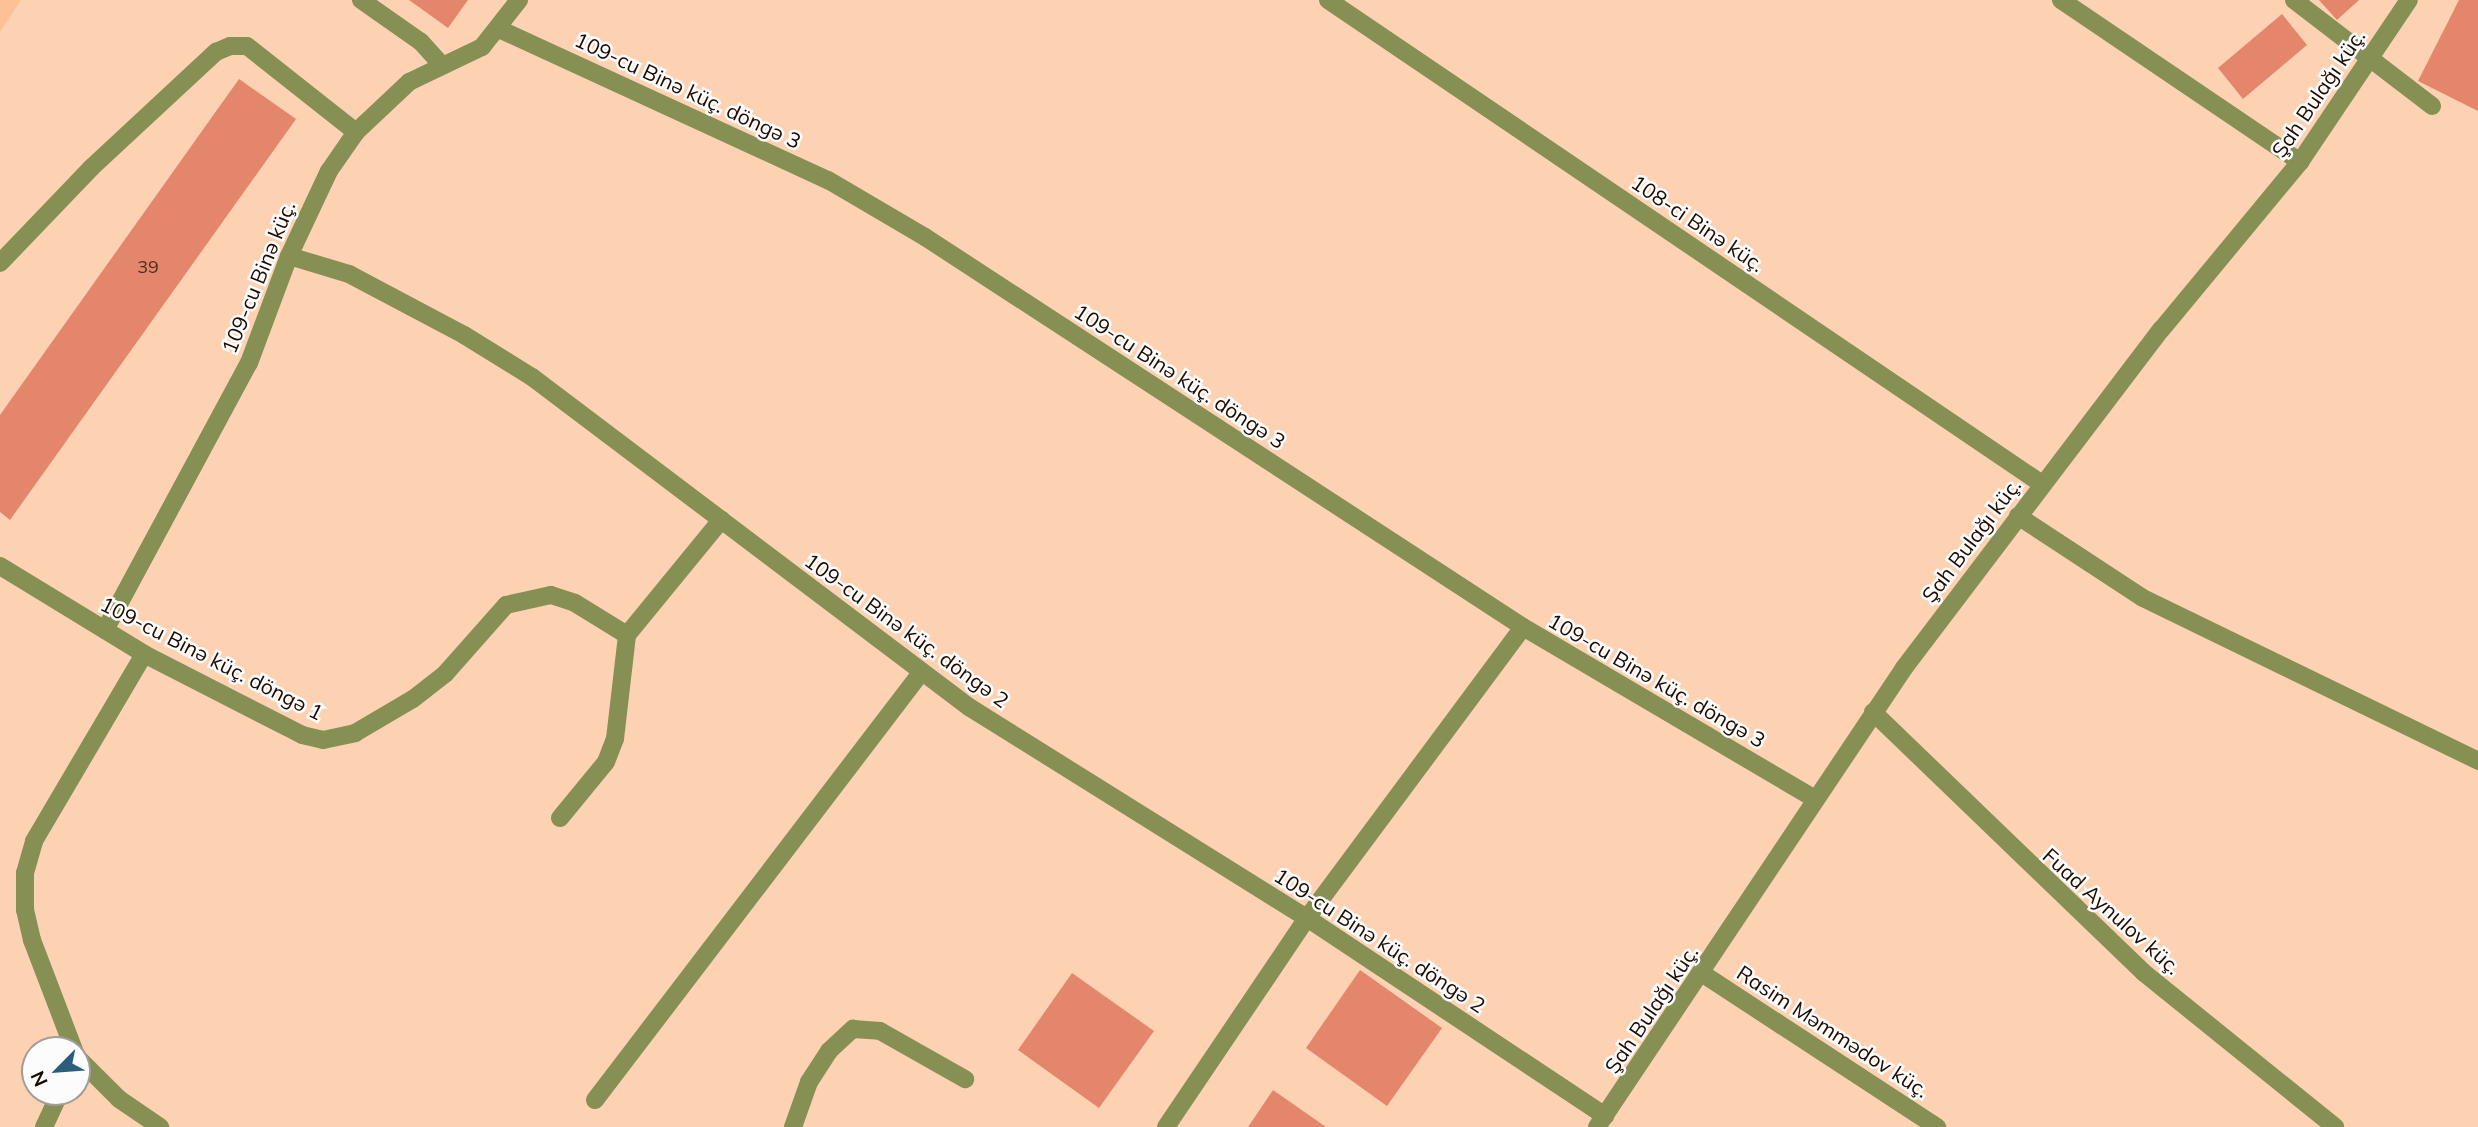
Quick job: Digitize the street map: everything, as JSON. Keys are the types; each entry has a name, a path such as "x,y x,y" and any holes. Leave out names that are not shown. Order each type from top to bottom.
{"street":[{"path":"361,0 421,42 441,64"},
{"name":"109-cu Binə küç.","path":"105,630 249,363 289,256 329,171 356,132 409,82 441,64 482,47 499,29 519,0"},
{"name":"108-ci Binə küç.","path":"1328,0 2042,484"},
{"path":"2061,0 2301,162"},
{"path":"2294,0 2432,106"},
{"name":"Şah Bulağı küç.","path":"1601,1122 1703,974 1873,712 2042,484 2161,330 2301,162 2409,0"},
{"name":"109-cu Binə küç. döngə 3","path":"499,29 828,180 925,237 1523,627 1815,799"},
{"path":"0,263 91,168 216,52 230,46 247,46 356,132"},
{"name":"109-cu Binə küç. döngə 2","path":"289,256 349,274 464,335 532,377 920,674 1307,918 1601,1122"},
{"path":"2018,516 2143,598 2478,761"},
{"path":"560,818 606,762 615,739 627,635 721,520"},
{"name":"109-cu Binə küç. döngə 1","path":"0,566 144,654 302,735 323,740 355,733 413,699 445,674 506,605 551,595 575,603 627,635"},
{"path":"1166,1127 1307,918 1523,627"},
{"path":"68,1036 32,940 25,911 25,873 34,841 144,654"},
{"path":"595,1100 920,674"},
{"name":"Fuad Aynulov küç.","path":"1873,712 2143,972 2334,1127"},
{"name":"Rasim Məmmədov küç.","path":"1703,974 1937,1127"},
{"path":"793,1127 809,1083 829,1051 853,1029 880,1031 965,1079"},
{"path":"91,1072 119,1099 160,1127"},
{"path":"44,1127 54,1106"}],"shaded area":[{"path":"0,0 21,0 0,32"}],"building":[{"path":"409,0 468,0 448,28"},
{"path":"2319,0 2359,0 2337,20"},
{"path":"2459,0 2478,0 2478,111 2418,81"},
{"path":"2282,14 2307,45 2243,99 2218,68"},
{"path":"239,79 296,119 10,520 0,512 0,415"},
{"path":"1360,970 1442,1028 1387,1106 1306,1048"},
{"path":"1072,973 1154,1031 1099,1108 1018,1050"},
{"path":"1273,1090 1326,1127 1248,1127"}]}
